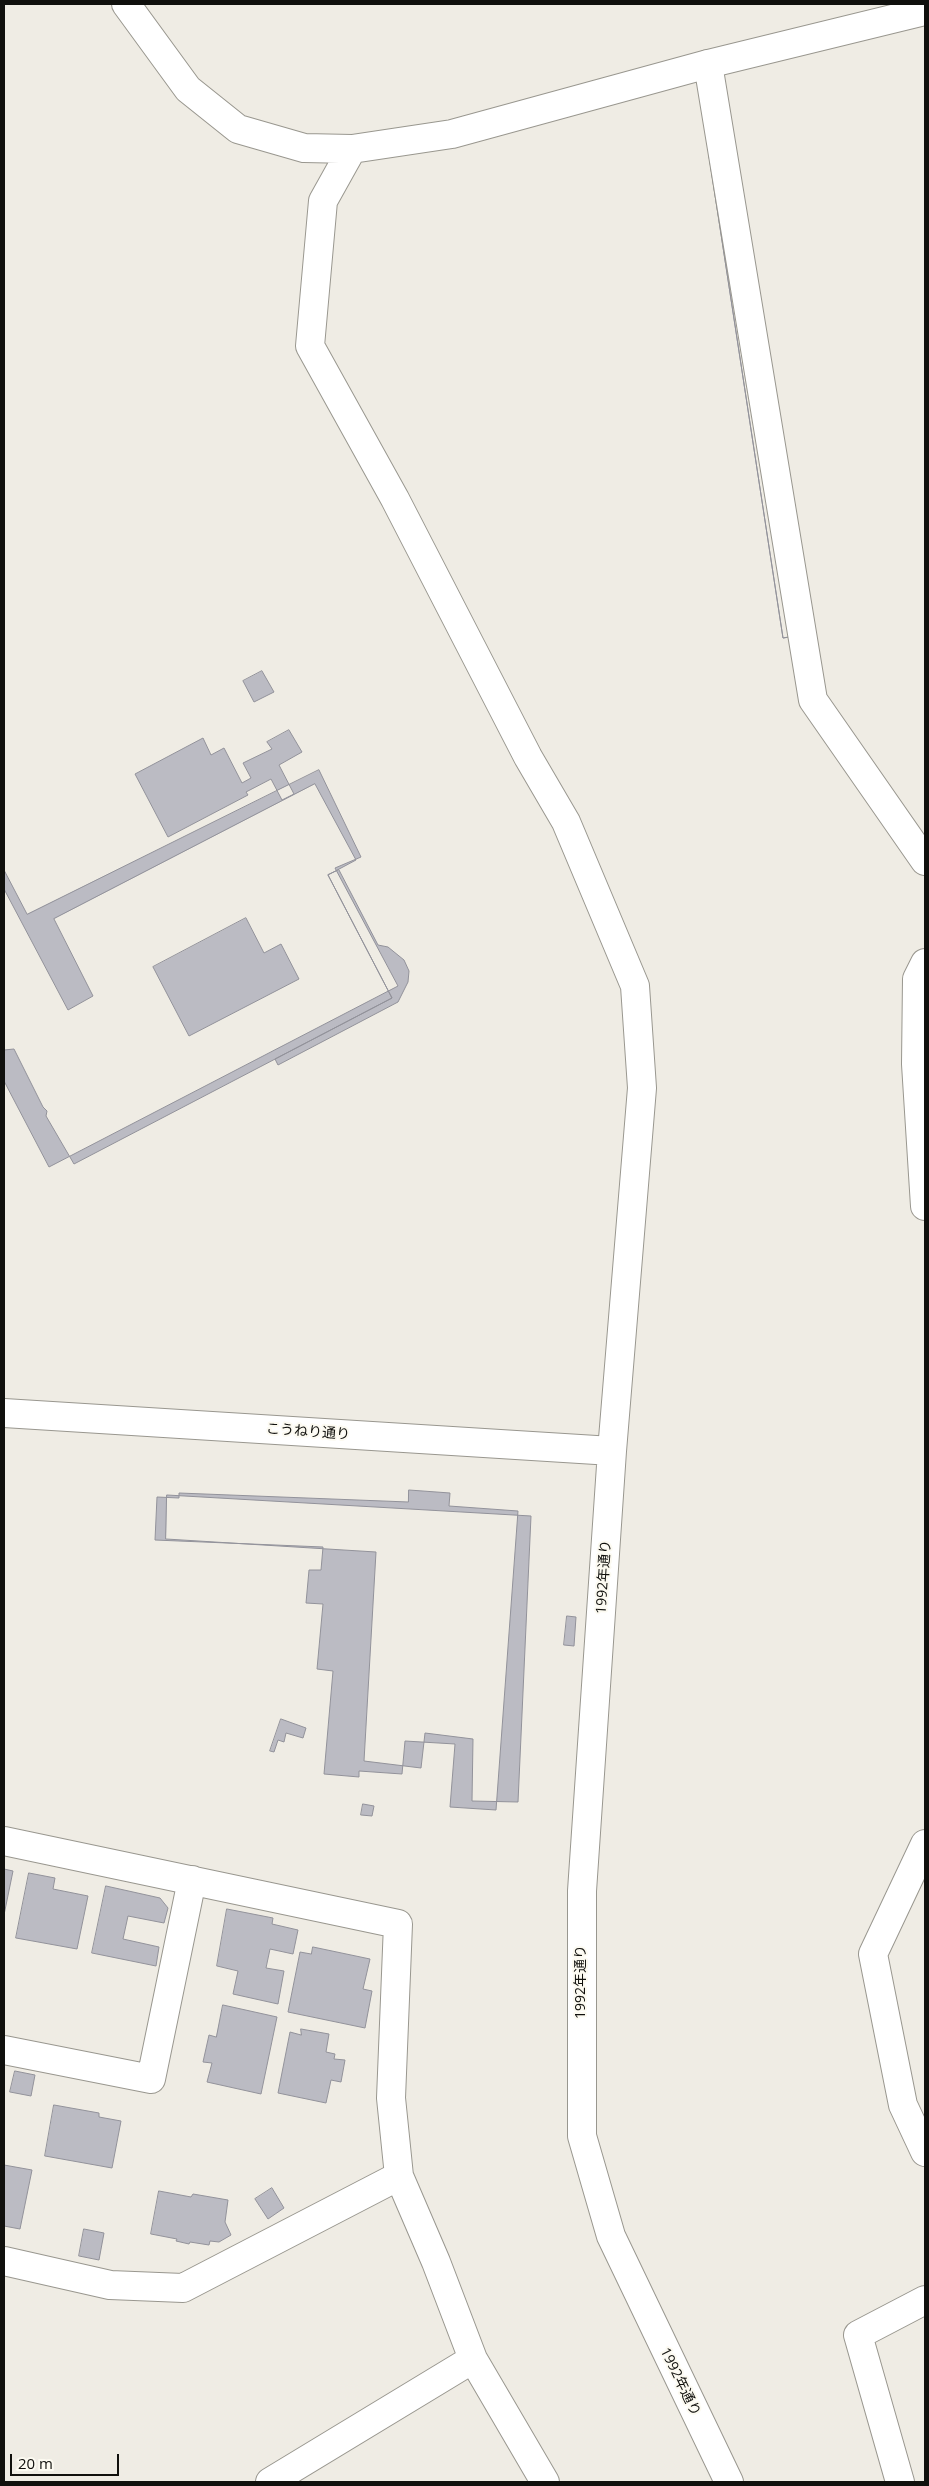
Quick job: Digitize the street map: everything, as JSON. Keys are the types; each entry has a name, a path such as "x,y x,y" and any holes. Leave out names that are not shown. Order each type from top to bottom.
{"street":[{"path":"126,4 188,89 238,129 304,148 352,149 452,134 708,64 925,11"},
{"path":"708,64 814,700 925,861"},
{"name":"1992年通り","path":"352,149 323,202 310,346 395,499 528,757 566,822 635,986 642,1088 612,1451 582,1891 582,2136 611,2236 729,2482"},
{"path":"925,964 916,979 916,1054 925,1206"},
{"name":"こうねり通り","path":"4,1413 612,1451"},
{"path":"4,1841 398,1924 391,2098 399,2176 436,2262 473,2360 545,2482"},
{"path":"925,1844 873,1954 903,2105 925,2152"},
{"path":"4,2050 151,2080 192,1880"},
{"path":"4,2261 110,2284 184,2288 399,2176"},
{"path":"900,2482 858,2335 925,2300"},
{"path":"270,2482 473,2360"}],"building":[{"path":"722,154 795,636 783,638 709,156"},
{"path":"722,154 795,636 783,638 709,156"},
{"path":"262,671 274,692 254,702 243,681"},
{"path":"289,730 302,752 279,765 294,794 282,800 271,779 246,792 248,795 168,837 135,774 203,738 211,755 224,748 242,783 251,778 243,763 272,749 267,742"},
{"path":"319,770 361,857 335,868 398,986 49,1167 4,1081 4,870 27,914"},
{"path":"315,784 356,860 328,875 392,998 74,1164 46,1116 47,1111 43,1107 14,1049 4,1050 4,889 68,1010 93,996 54,919"},
{"path":"339,870 378,945 388,947 404,960 409,971 408,982 398,1002 278,1065 275,1059 392,998 328,875"},
{"path":"246,918 264,953 281,944 299,979 189,1036 153,967"},
{"path":"409,1490 450,1493 449,1506 518,1511 496,1810 450,1807 455,1744 405,1741 402,1774 359,1771 359,1777 324,1774 333,1671 317,1669 323,1604 306,1603 309,1570 321,1570 323,1547 155,1540 157,1497 179,1498 179,1493 408,1502"},
{"path":"167,1495 531,1516 518,1802 472,1801 473,1739 425,1733 421,1768 364,1761 376,1552 166,1539"},
{"path":"567,1616 576,1617 574,1646 564,1645"},
{"path":"281,1719 306,1728 303,1738 286,1733 284,1742 278,1740 274,1752 270,1751"},
{"path":"363,1804 374,1806 372,1816 361,1815"},
{"path":"4,1869 13,1871 4,1915"},
{"path":"29,1873 55,1878 53,1889 88,1896 77,1949 16,1938"},
{"path":"106,1886 160,1898 168,1908 164,1923 128,1916 123,1939 159,1947 156,1966 92,1953"},
{"path":"227,1909 273,1918 272,1924 298,1930 293,1954 270,1949 266,1968 284,1971 278,2004 233,1994 238,1971 217,1966"},
{"path":"313,1947 370,1959 363,1989 372,1991 365,2028 288,2012 300,1952 311,1954"},
{"path":"223,2005 277,2017 261,2094 207,2082 212,2063 203,2062 209,2035 216,2037"},
{"path":"301,2029 329,2034 326,2052 335,2054 334,2059 345,2060 341,2082 331,2080 326,2103 278,2093 290,2032 301,2035"},
{"path":"15,2071 35,2075 31,2096 10,2092"},
{"path":"54,2105 99,2113 99,2117 121,2121 112,2168 45,2156"},
{"path":"4,2165 32,2170 20,2229 4,2226"},
{"path":"272,2188 284,2208 268,2219 255,2199"},
{"path":"159,2191 191,2197 193,2194 228,2200 225,2222 231,2235 219,2242 210,2241 209,2245 190,2242 189,2244 176,2241 177,2239 151,2234"},
{"path":"84,2229 104,2233 99,2260 79,2256"}]}
